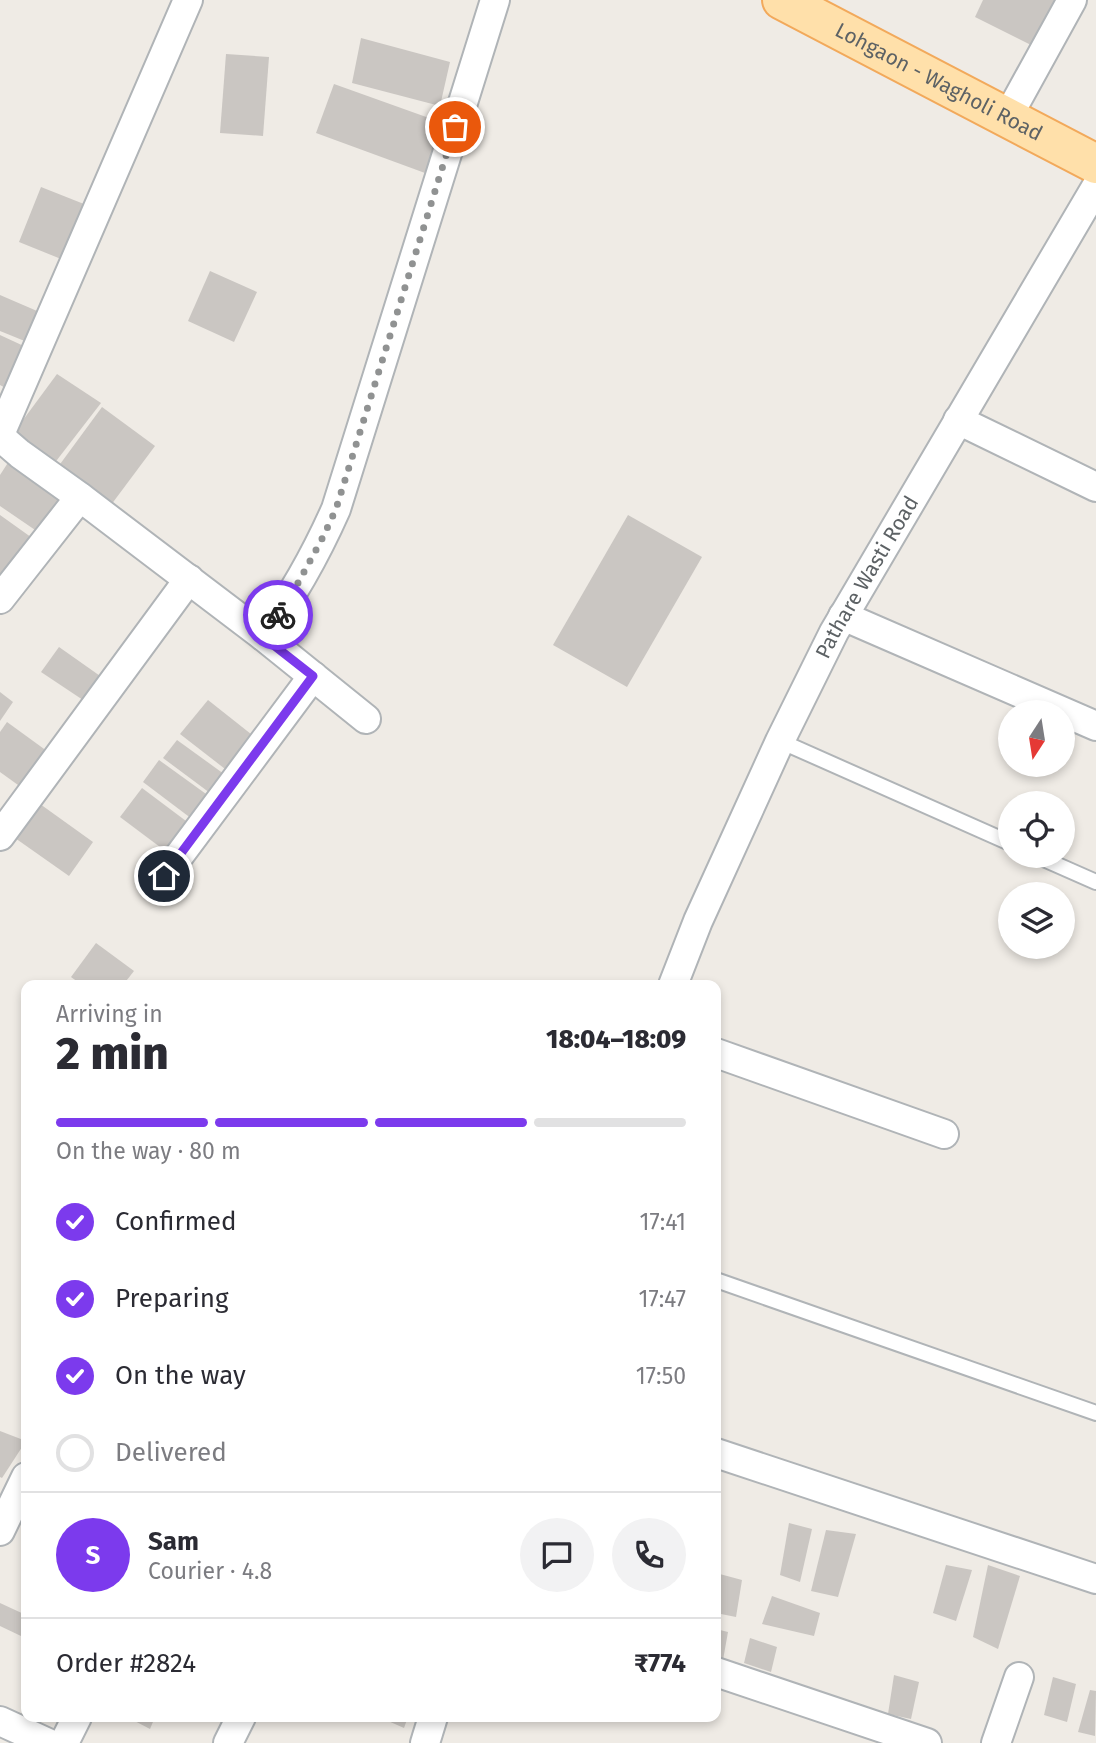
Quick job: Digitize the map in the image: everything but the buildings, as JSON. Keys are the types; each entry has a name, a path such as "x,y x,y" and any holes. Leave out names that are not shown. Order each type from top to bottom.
{"main road":[{"name":"Lohgaon - Wagholi Road","path":"782,0 1096,164"}],"street":[{"path":"188,0 1,432 5,441 20,454 189,579 366,719"},
{"path":"262,636 285,607 336,509 495,0"},
{"path":"1007,118 1072,0"},
{"name":"Pathare Wasti Road","path":"675,980 698,921 780,741 834,632 1096,187"},
{"path":"958,420 1096,487"},
{"path":"0,599 80,497"},
{"path":"0,836 189,579"},
{"path":"844,616 1096,726"},
{"path":"164,876 313,676"},
{"path":"721,1055 944,1134"},
{"path":"721,1455 1096,1579"},
{"path":"2,1524 21,1487"},
{"path":"721,1674 927,1743"},
{"path":"996,1743 1019,1677"},
{"path":"0,1721 48,1743"},
{"path":"64,1743 74,1722"},
{"path":"229,1743 239,1722"},
{"path":"425,1743 431,1722"}],"lane":[{"path":"780,741 998,838"},
{"path":"1064,868 1096,882"},
{"path":"721,1282 1096,1413"}],"way so far":[{"path":"278,615 285,607 336,509 455,127"}],"route":[{"path":"164,876 313,676 262,636 278,615"}]}
